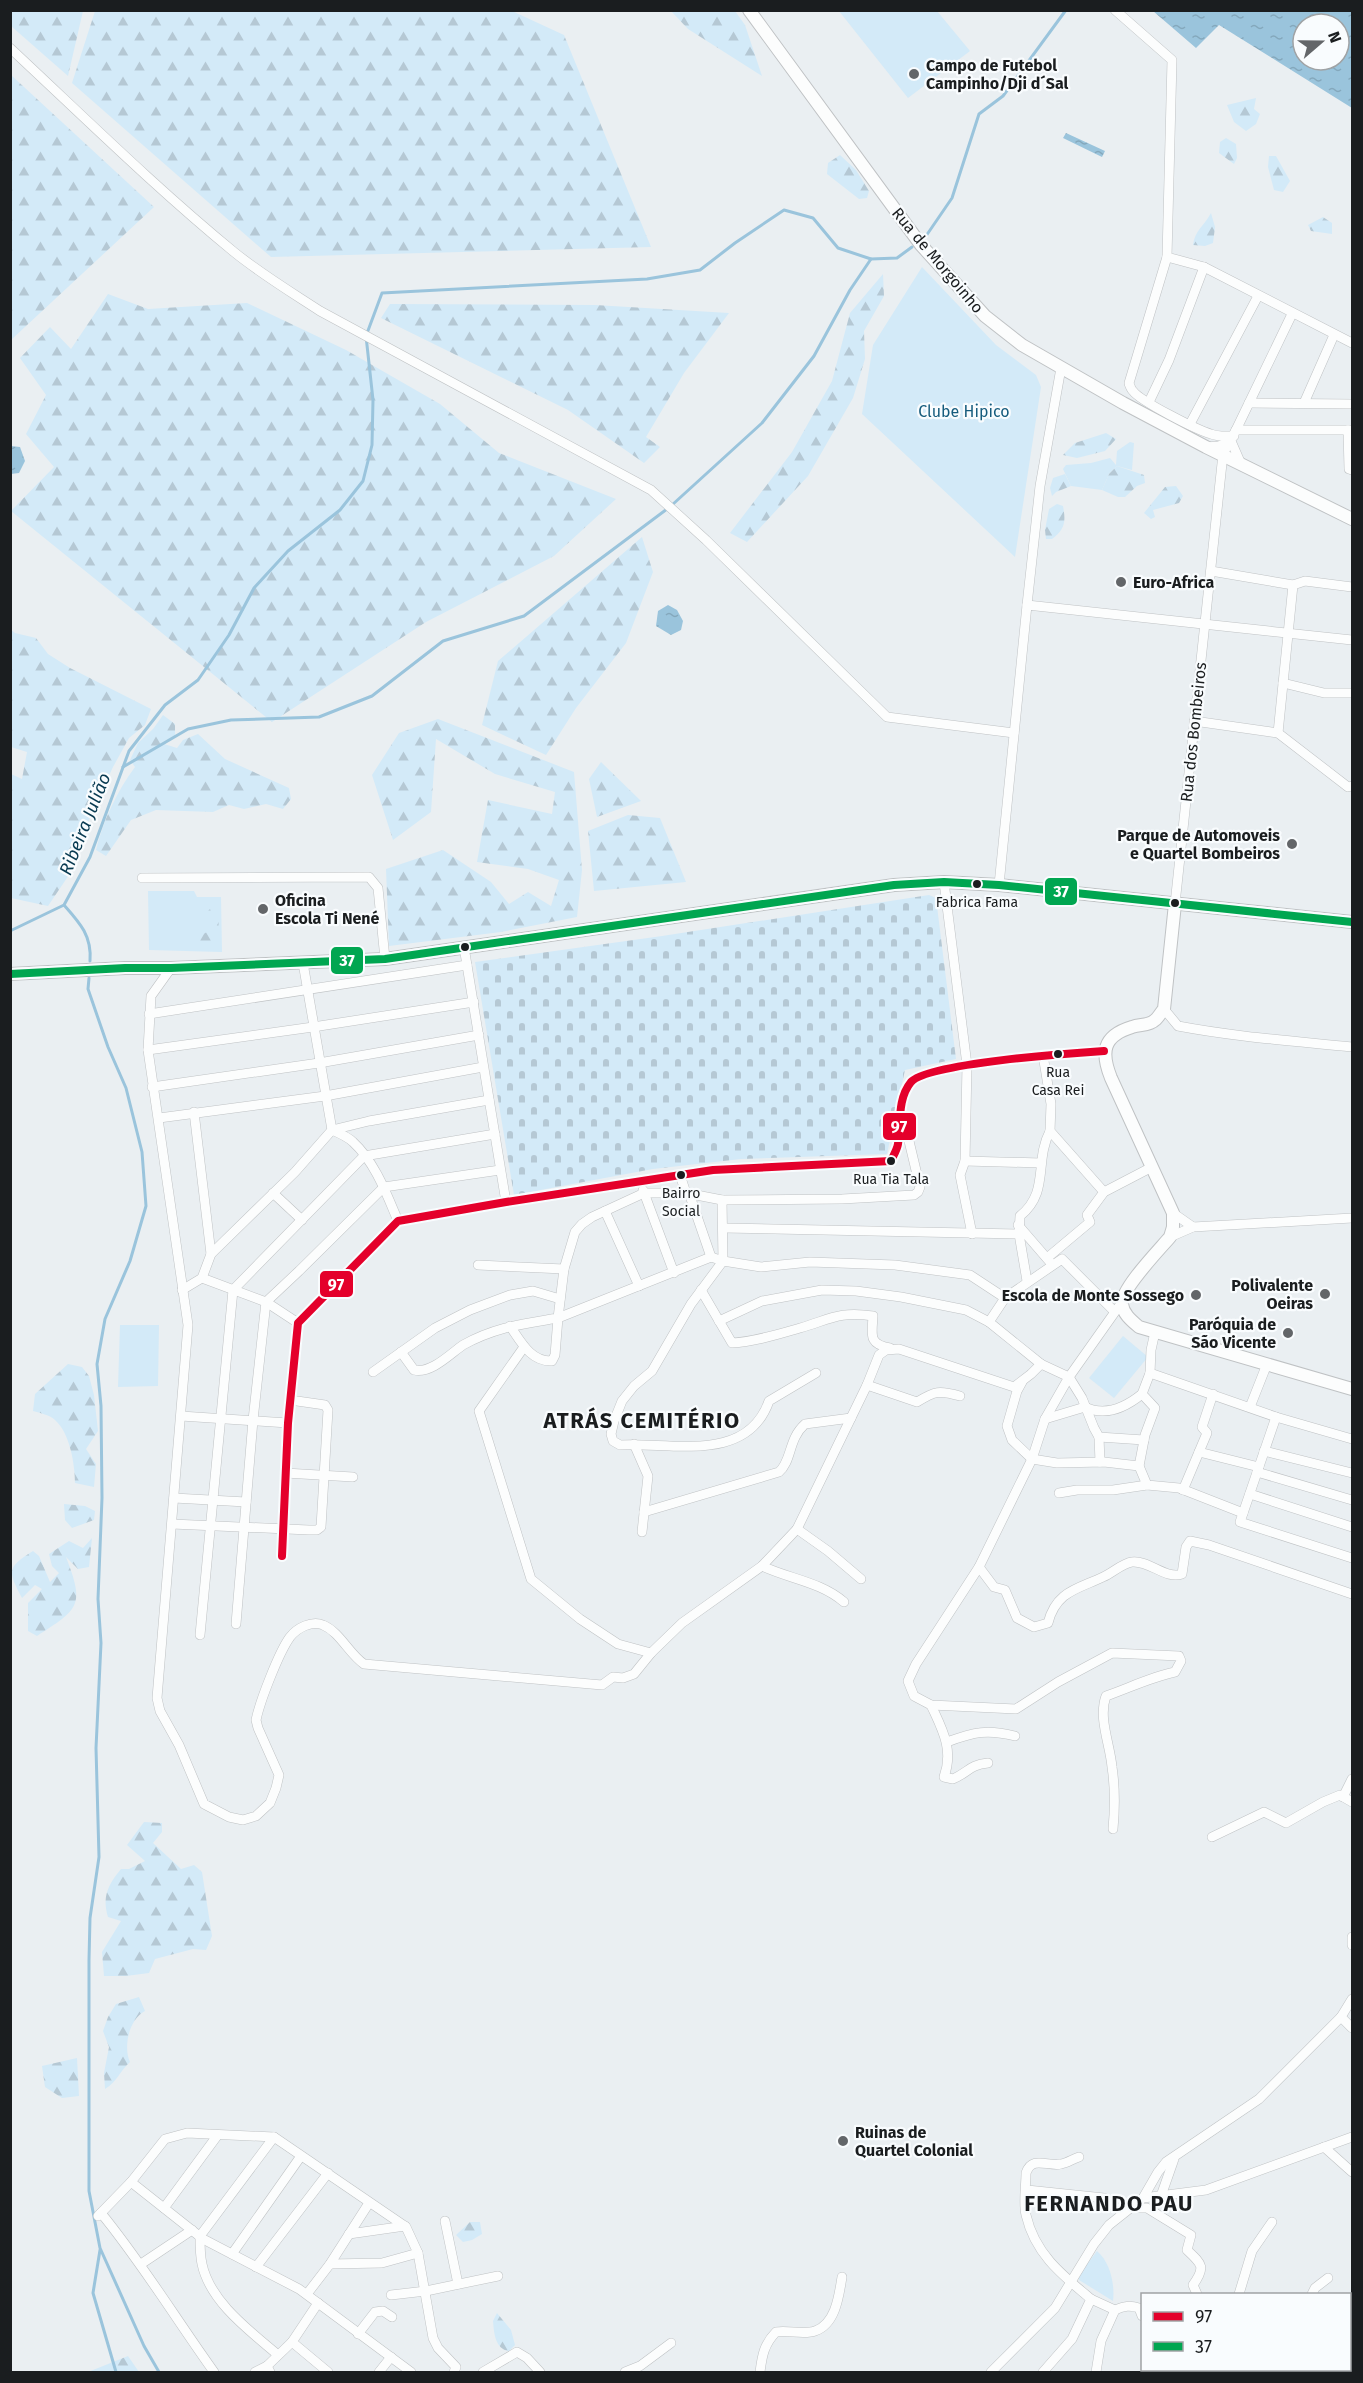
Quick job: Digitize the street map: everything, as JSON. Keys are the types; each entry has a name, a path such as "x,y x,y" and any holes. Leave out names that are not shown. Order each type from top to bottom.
{"main road":[{"name":"Rua de Morgoinho","path":"749,10 914,235 985,316 1022,345 1061,368 1206,447 1353,519"},
{"path":"10,974 385,959 894,885 944,882 999,885 1353,922"},
{"name":"Rua dos Bombeiros","path":"1164,1009 1175,904"},
{"path":"1164,1009 1155,1020 1148,1024 1119,1033 1104,1051 1105,1063 1111,1078 1173,1213 1170,1237 1126,1291 1118,1307 1139,1327 1353,1389"}],"street":[{"path":"1115,10 1172,60 1167,257 1129,383 1133,391 1209,434 1222,437 1350,430 1349,469 1353,470"},
{"path":"10,48 171,197 234,252 280,285 321,311 651,490 706,540 887,717 1014,733"},
{"path":"1167,257 1204,267 1353,344"},
{"path":"1149,402 1169,360 1204,267"},
{"path":"1190,424 1258,296"},
{"path":"1223,454 1234,436 1292,314"},
{"path":"1304,403 1334,335"},
{"path":"999,885 1040,486 1061,368"},
{"path":"1249,403 1353,404"},
{"path":"1206,447 1219,446 1234,436"},
{"path":"1234,436 1241,464"},
{"name":"Rua dos Bombeiros","path":"1175,904 1223,454"},
{"path":"1211,571 1293,585 1305,581 1353,587"},
{"path":"1278,733 1293,585"},
{"path":"1027,605 1353,640"},
{"path":"1284,683 1324,693 1353,693"},
{"path":"1194,721 1278,733 1348,787 1353,786"},
{"path":"142,878 369,877 378,888 385,959"},
{"path":"944,882 967,1065 965,1161 960,1175 972,1234"},
{"path":"464,947 506,1202"},
{"path":"303,963 332,1130"},
{"path":"149,1014 467,965"},
{"path":"171,968 151,996 148,1050 188,1325 157,1698 160,1711 179,1744 204,1804 229,1817 243,1820 256,1816 270,1803 279,1775 258,1728 258,1712 287,1642 291,1636 310,1624 327,1627 363,1664 602,1685 613,1677 623,1678 634,1674 651,1653 682,1623 762,1566 797,1529 867,1385 879,1355 886,1350 898,1349"},
{"path":"148,1050 474,1002"},
{"path":"1164,1009 1172,1022 1178,1026 1226,1035 1260,1036 1353,1047"},
{"path":"152,1087 319,1063 479,1035"},
{"path":"282,1556 288,1423 298,1323 398,1221 713,1170 891,1161 897,1146 901,1108 906,1090 918,1077 967,1065 1043,1055 1104,1051"},
{"path":"1027,1281 1019,1229 1020,1216 1033,1204 1042,1176 1043,1146 1050,1131 1052,1104 1043,1055"},
{"path":"159,1118 325,1096 483,1067"},
{"path":"182,1290 202,1278 212,1254 332,1130 369,1121 489,1100"},
{"path":"510,1326 524,1347 534,1356 545,1361 552,1360 555,1355 564,1269 575,1232 592,1216 644,1193 688,1195 722,1200 914,1195 920,1187 901,1108"},
{"path":"194,1112 212,1254"},
{"path":"332,1130 352,1140 364,1156 384,1187 398,1221"},
{"path":"1050,1131 1104,1192"},
{"path":"201,1635 219,1418 233,1290 364,1156 495,1134"},
{"path":"965,1161 1041,1163"},
{"path":"989,1322 1005,1298 1050,1262 1090,1222 1087,1215 1104,1192 1152,1167"},
{"path":"236,1624 253,1420 266,1302 300,1272 384,1187 500,1170"},
{"path":"681,1175 711,1257"},
{"path":"641,1181 674,1273"},
{"path":"273,1193 302,1220"},
{"path":"722,1200 723,1261 701,1290 652,1371 634,1386 622,1401 611,1434 613,1441 620,1445 689,1447 736,1440 764,1415 769,1401 816,1373"},
{"path":"605,1211 639,1286"},
{"path":"1173,1213 1193,1227"},
{"path":"1170,1237 1193,1227 1353,1218"},
{"path":"724,1228 972,1234 1019,1229"},
{"path":"1019,1229 1050,1262"},
{"path":"401,1352 414,1370 426,1370 465,1344 503,1327 558,1318 711,1257 761,1267 810,1262 895,1265 970,1275 1005,1298"},
{"path":"1050,1262 1062,1259 1118,1307 1069,1377 1045,1419 1032,1460 979,1567 916,1664 908,1681 914,1696 931,1705 1016,1710 1058,1682 1112,1653 1179,1656 1180,1661 1175,1672 1156,1676 1136,1686 1106,1696 1102,1706 1112,1766 1115,1810 1113,1829"},
{"path":"478,1265 564,1269"},
{"path":"202,1278 266,1302 298,1323"},
{"path":"701,1290 729,1342 735,1343 801,1328 831,1316 855,1313 873,1316 872,1336 874,1342 880,1346 898,1349 1014,1387 1041,1364"},
{"path":"719,1321 762,1301 822,1290 856,1291 901,1297 966,1310 989,1322 1041,1364 1069,1377 1100,1437 1100,1462"},
{"path":"373,1372 435,1328 470,1310 510,1295 533,1291 560,1299"},
{"path":"1045,1419 1085,1407 1095,1412 1112,1410 1128,1405 1142,1394 1149,1373 1155,1332"},
{"path":"524,1347 479,1411 531,1579 580,1619 618,1644 651,1653"},
{"path":"1250,1407 1267,1364"},
{"path":"1149,1373 1276,1417 1353,1439"},
{"path":"1024,1379 1017,1391 1007,1426 1012,1440 1032,1460 1057,1463 1100,1462 1139,1466"},
{"path":"867,1385 916,1402 929,1394 942,1390 960,1396"},
{"path":"1142,1394 1155,1408 1144,1440 1139,1466 1147,1485"},
{"path":"1183,1490 1207,1433 1202,1427 1213,1394"},
{"path":"172,1524 317,1530 321,1527 328,1410 325,1405 290,1400"},
{"path":"181,1416 288,1423"},
{"path":"1276,1417 1240,1522 1353,1558"},
{"path":"644,1512 778,1472 784,1467 792,1441 806,1424 851,1418"},
{"path":"1100,1437 1144,1440"},
{"path":"634,1444 648,1476 642,1532"},
{"path":"1264,1451 1353,1473"},
{"path":"1199,1452 1353,1500"},
{"path":"285,1473 353,1477"},
{"path":"1059,1493 1077,1490 1113,1490 1147,1485 1183,1490 1243,1514"},
{"path":"1250,1494 1353,1527"},
{"path":"174,1498 246,1502"},
{"path":"797,1529 861,1579"},
{"path":"979,1567 994,1587 1005,1590 1017,1618 1034,1627 1048,1623 1050,1613 1077,1586 1101,1578 1132,1562 1155,1567 1172,1576 1182,1574 1186,1547 1190,1541 1209,1545 1353,1594"},
{"path":"762,1566 831,1591 844,1602"},
{"path":"931,1705 947,1742 947,1769 944,1777 953,1779 963,1775 973,1765 988,1763"},
{"path":"947,1742 992,1731 1015,1736"},
{"path":"1212,1837 1264,1812 1286,1823 1340,1795 1348,1800 1353,1779"},
{"path":"1353,1937 1353,1945"},
{"path":"992,2373 1055,2308 1094,2244 1109,2225 1143,2198 1158,2172 1177,2154 1259,2099 1341,2017 1353,1999"},
{"path":"1341,2017 1353,2028"},
{"path":"214,2373 158,2294 141,2264 100,2214 131,2182 165,2139 187,2133 274,2137 405,2226 418,2253 433,2338 438,2348 458,2371"},
{"path":"164,2208 217,2136"},
{"path":"141,2264 196,2233 274,2137"},
{"path":"1143,2198 1206,2190 1353,2137"},
{"path":"1324,2147 1353,2172"},
{"path":"1161,2196 1168,2170 1177,2154"},
{"path":"232,2254 301,2156"},
{"path":"1079,2157 1058,2165 1043,2162 1028,2168 1026,2214 1036,2240 1053,2267 1091,2299 1115,2310"},
{"path":"1168,2170 1170,2183 1180,2194"},
{"path":"256,2267 328,2173"},
{"path":"131,2182 196,2233 307,2294 411,2373"},
{"path":"1027,2190 1104,2198 1126,2210 1147,2208 1191,2235 1187,2250 1195,2256 1202,2271 1202,2275 1193,2285 1196,2293"},
{"path":"307,2294 330,2264 369,2203"},
{"path":"445,2221 458,2284"},
{"path":"1240,2293 1252,2251 1272,2222"},
{"path":"349,2234 405,2226"},
{"path":"196,2233 202,2265 216,2295 240,2323 278,2355"},
{"path":"330,2264 382,2263 418,2253"},
{"path":"391,2295 426,2291 498,2276"},
{"path":"760,2373 762,2353 776,2332 815,2332 825,2325 837,2307 842,2277"},
{"path":"1313,2293 1320,2282 1328,2278"},
{"path":"1043,2373 1072,2339 1091,2299"},
{"path":"255,2373 268,2370 278,2355 292,2342 318,2303"},
{"path":"1096,2373 1101,2341 1115,2310 1124,2306 1133,2306 1139,2308 1141,2312"},
{"path":"358,2334 375,2312 382,2311 392,2317"},
{"path":"292,2342 328,2373"},
{"path":"625,2373 640,2366 671,2343"},
{"path":"483,2373 517,2352 527,2358 540,2373"},
{"path":"379,2373 391,2357"}],"green space":[{"path":"11,10 83,11 68,76 11,26"},
{"path":"95,11 512,11 564,35 651,247 271,257 72,83"},
{"path":"671,11 735,11 745,25 762,76 688,29"},
{"name":"Campo de Futebol Campinho/Dji d´Sal","path":"839,11 937,11 970,51 908,98"},
{"path":"11,75 154,207 10,340"},
{"path":"1256,98 1254,109 1260,114 1256,124 1246,131 1234,122 1227,105"},
{"path":"1226,138 1236,144 1237,158 1234,164 1219,153 1220,142"},
{"path":"840,155 856,170 869,191 867,198 859,199 827,174 828,163"},
{"path":"1269,156 1276,156 1290,181 1283,192 1274,190 1268,167"},
{"path":"1211,213 1215,227 1213,243 1205,246 1193,245 1198,232"},
{"path":"1323,217 1332,223 1332,234 1311,231 1308,225"},
{"name":"Clube Hipico","path":"922,267 996,345 1036,375 1041,387 1015,557 862,414 873,345"},
{"path":"883,274 884,296 864,331 865,359 853,398 808,476 747,542 730,533 792,452 832,381 850,313"},
{"path":"108,294 148,309 247,303 346,350 440,404 499,453 616,499 554,556 426,622 272,722 11,511 54,467 26,434 46,395 20,358 50,327 71,349"},
{"path":"390,304 595,305 729,313 684,373 646,437 660,447 644,463 568,410 381,318"},
{"path":"1106,433 1116,439 1105,451 1077,458 1063,455 1075,443"},
{"path":"1130,442 1134,443 1132,470 1117,466 1109,474 1102,490 1071,486 1063,469 1066,465 1091,463 1110,458 1116,465 1117,451"},
{"path":"1117,466 1144,475 1145,483 1137,486 1125,497 1118,497 1102,490 1109,474"},
{"path":"1065,474 1071,486 1052,496 1050,488 1053,478"},
{"path":"1176,486 1183,496 1179,503 1153,510 1155,517 1151,519 1144,513 1165,487"},
{"path":"1057,504 1063,506 1063,525 1060,532 1052,539 1046,539 1045,530 1049,509"},
{"path":"642,537 653,572 626,643 576,708 546,755 482,725 498,661"},
{"path":"10,629 15,633 36,638 48,654 70,668 151,709 145,725 129,738 113,767 92,812 71,872 48,906 11,898 11,774 22,779 27,752 11,747"},
{"path":"163,715 175,724 175,736 161,743 177,748 183,740 198,734 225,759 289,788 291,799 283,809 266,804 244,809 229,805 213,812 156,810 131,820 106,856 96,850 111,807 135,767 130,760 138,743 153,729"},
{"path":"438,719 574,772 582,870 577,917 501,932 389,946 386,869 443,850 491,882 509,904 528,892 551,906 559,880 528,869 477,862 488,800 552,814 555,792 495,774 436,739 431,812 393,840 372,775 399,733"},
{"path":"601,762 641,801 597,817 589,779"},
{"path":"628,815 660,818 686,882 594,891 588,831"},
{"path":"148,891 194,891 197,897 221,897 222,952 149,950"},
{"path":"929,895 936,898 956,1059 905,1070 887,1154 741,1159 653,1169 514,1195 475,962"},
{"path":"214,905 218,919 217,938 215,943 201,946 195,938 207,932 208,911"},
{"path":"120,1325 159,1325 158,1386 118,1387"},
{"path":"1123,1336 1148,1357 1114,1398 1089,1378"},
{"path":"68,1364 82,1367 89,1376 94,1395 98,1431 86,1449 96,1464 94,1487 75,1483 73,1459 68,1441 60,1426 53,1418 33,1411 35,1394"},
{"path":"64,1504 85,1506 95,1511 94,1520 72,1528 65,1520"},
{"path":"92,1538 89,1567 78,1569 66,1557 72,1573 76,1596 70,1612 37,1636 28,1631 28,1603 42,1589 35,1585 22,1598 12,1576 14,1566 33,1551 39,1556 50,1582 59,1573 52,1566 49,1554 69,1541 83,1548"},
{"path":"144,1822 162,1823 162,1832 153,1843 181,1869 194,1865 202,1872 212,1936 206,1950 193,1949 155,1959 149,1973 104,1976 102,1952 121,1921 108,1917 107,1891 121,1869 129,1869 145,1861 127,1845"},
{"path":"139,1997 145,2011 139,2015 131,2027 127,2041 130,2062 105,2089 104,2073 109,2047 103,2031 108,2017 116,2004"},
{"path":"77,2058 79,2096 62,2098 45,2087 42,2066"},
{"path":"470,2222 480,2222 482,2234 463,2242 456,2235"},
{"path":"1097,2251 1111,2274 1113,2301 1079,2280 1079,2275"},
{"path":"497,2313 511,2330 515,2345 509,2351 504,2350 496,2340 493,2321"},
{"path":"128,2356 139,2372 88,2372"}],"water":[{"path":"1153,11 1352,11 1352,108 1294,72 1351,72 1351,12 1291,12 1291,70 1219,25 1196,48"},
{"path":"1066,133 1105,151 1102,157 1063,138"},
{"path":"11,446 20,447 25,461 19,473 11,474"},
{"path":"668,605 677,610 683,621 681,630 671,635 656,626 658,611"}],"waterway":[{"path":"926,236 952,198 979,114 1003,96 1066,10"},
{"name":"Ribeira Julião","path":"10,931 64,905 90,857 129,751 165,705 198,680 229,635 254,588 288,551 340,510 363,481 372,445 373,400 366,336 382,293 647,279 700,270 784,210 813,218 838,248 871,259 897,258 912,247"},
{"path":"672,505 762,423 814,356 850,290 871,259"},
{"path":"123,767 188,729 231,720 319,717 372,696 443,641 524,616 667,509"},
{"path":"64,905 80,924 87,937 90,961"},
{"path":"89,978 88,989 108,1047 126,1088 142,1152 146,1206 130,1261 105,1319 97,1364 101,1406 102,1498 98,1599 101,1643 96,1748 99,1857 90,1918 89,2191 100,2248 144,2346 159,2372"},
{"path":"100,2250 93,2293 116,2372"}],"transit line":[{"name":"37","path":"10,974 385,959 894,885 944,882 999,885 1352,922"},
{"name":"97","path":"282,1556 288,1423 298,1323 398,1221 713,1170 891,1161 898,1144 903,1096 911,1082 923,1075 971,1064 1104,1051"}],"place":[{"name":"Campo de Futebol Campinho/Dji d´Sal","path":"914,74"},
{"name":"Euro-Africa","path":"1121,582"},
{"name":"Parque de Automoveis e Quartel Bombeiros","path":"1292,844"},
{"name":"Fabrica Fama","path":"977,884"},
{"name":"Oficina Escola Ti Nené","path":"263,909"},
{"name":"Rua Casa Rei","path":"1058,1054"},
{"name":"Rua Tia Tala","path":"891,1161"},
{"name":"Bairro Social","path":"681,1175"},
{"name":"Polivalente Oeiras","path":"1325,1294"},
{"name":"Escola de Monte Sossego","path":"1196,1295"},
{"name":"Paróquia de São Vicente","path":"1288,1333"},
{"name":"Ruinas de Quartel Colonial","path":"843,2141"}],"district":[{"name":"ATRÁS CEMITÉRIO","path":"642,1420"},
{"name":"FERNANDO PAU","path":"1109,2203"}]}
